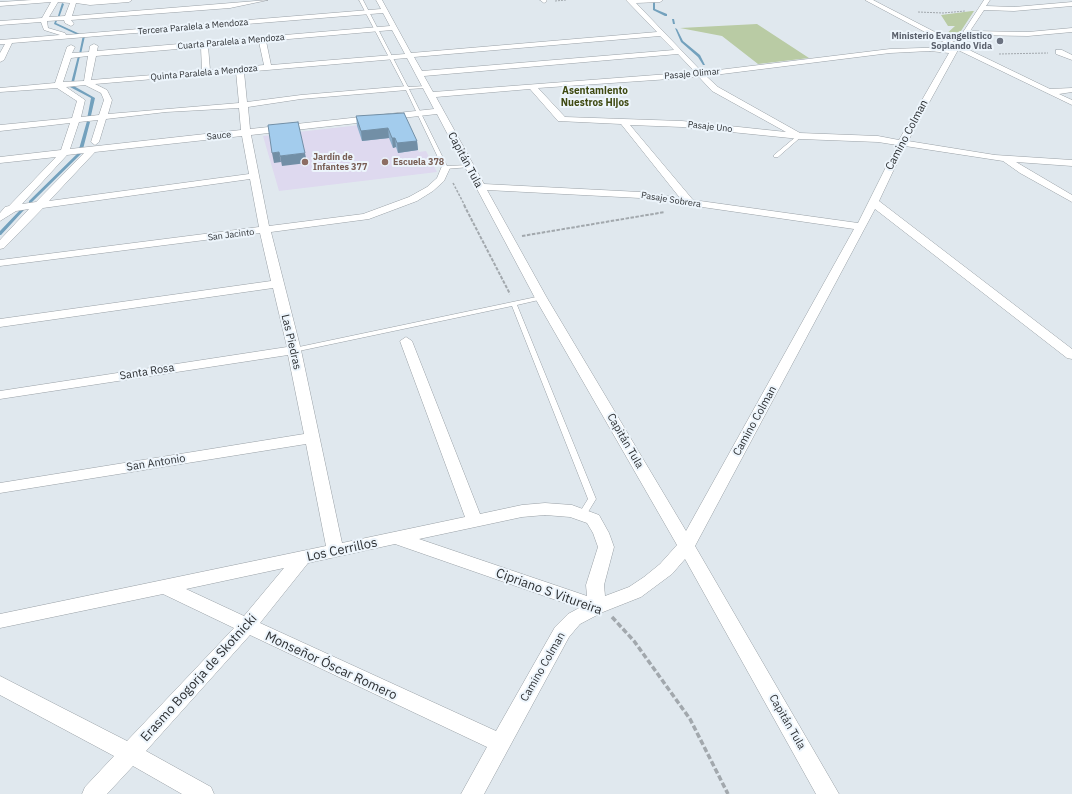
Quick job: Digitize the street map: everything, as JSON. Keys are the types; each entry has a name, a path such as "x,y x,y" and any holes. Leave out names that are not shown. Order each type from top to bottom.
{"street":[{"path":"0,4 55,1 90,3 129,0"},
{"path":"208,17 209,0"},
{"path":"0,23 68,18 208,17 265,0"},
{"path":"630,1 660,0"},
{"path":"868,0 892,12 955,49 973,55 1072,103"},
{"name":"Camino Colman","path":"472,794 498,743 562,632 574,620 597,607 635,592 650,582 666,569 686,546 861,227 902,143 955,49 987,0"},
{"path":"0,218 12,209 65,152 81,100 58,85 74,36 46,29 44,20 55,1"},
{"path":"630,1 715,88 800,136"},
{"path":"0,246 40,205 94,145 100,119 108,100 104,92 87,83 97,34 67,22 74,2"},
{"name":"Tercera Paralela a Mendoza","path":"0,42 97,34 208,17 232,33 366,12 373,4"},
{"name":"Capitán Tula","path":"373,4 394,28 507,238 828,794"},
{"path":"982,8 1014,9 1072,4"},
{"name":"Cuarta Paralela a Mendoza","path":"68,56 204,44 232,33 262,39 394,28"},
{"path":"965,33 1028,34 1072,30"},
{"name":"Quinta Paralela a Mendoza","path":"0,90 663,34"},
{"path":"262,39 268,68"},
{"path":"0,60 10,41"},
{"path":"204,44 206,73"},
{"name":"Pasaje Olimar","path":"425,85 532,86 702,74 890,51 955,49"},
{"path":"425,85 681,52"},
{"path":"1059,52 1072,58"},
{"name":"Las Piedras","path":"240,70 242,105 254,176 277,284 294,350 335,551"},
{"name":"Pasaje Uno","path":"532,86 561,119 570,121 682,124 800,136 851,138 902,143 1007,159 1072,163"},
{"path":"0,128 100,119 166,110 242,105 301,97 407,88"},
{"path":"1049,92 1072,90"},
{"name":"Sauce","path":"0,160 65,152 94,145 246,133 438,111"},
{"path":"622,122 690,203"},
{"path":"1007,159 1023,171 1072,199"},
{"name":"San Jacinto","path":"0,263 265,231 365,217 413,199 430,189 441,179 445,168"},
{"path":"0,210 254,176"},
{"name":"Pasaje Sobrera","path":"479,187 640,195 861,227"},
{"path":"873,202 1072,354"},
{"path":"0,323 277,284"},
{"path":"406,341 475,521"},
{"name":"Santa Rosa","path":"0,395 294,350"},
{"name":"San Antonio","path":"0,488 312,438"},
{"name":"Los Cerrillos","path":"0,621 522,511 545,509 572,511 582,515 593,520 601,533 606,547 595,585 597,607"},
{"name":"Cipriano S Vitureira","path":"397,538 597,607"},
{"name":"Erasmo Bogorja de Skotnicki","path":"93,794 247,626 302,558"},
{"name":"Monseñor Óscar Romero","path":"164,587 498,743"},
{"path":"0,685 203,794"}],"lane":[{"path":"373,4 366,12 407,88 445,168 468,166"},
{"path":"407,88 425,85"},
{"path":"776,156 800,136"},
{"path":"294,350 541,298"},
{"path":"514,304 592,499 582,515"}],"path":[{"path":"892,12 949,13 967,11 971,6 982,8"},
{"path":"973,55 1059,52"},
{"path":"445,168 514,304"},
{"path":"507,238 674,210 678,200"},
{"name":"Cipriano S Vitureira","path":"597,607 609,614 634,641 690,719 728,794"}],"shaded area":[{"path":"404,120 419,152 426,151 437,172 279,191 263,136"}],"green space":[{"path":"974,11 957,37 943,37 955,26 948,26 941,15"},
{"path":"757,24 809,58 758,64 722,36 680,28"}],"building":[{"path":"404,113 417,141 397,143 395,138 392,138 388,128 361,131 356,116"},
{"path":"298,122 305,153 280,156 279,152 272,153 268,125"}],"waterway":[{"path":"654,2 654,9 666,15"},
{"path":"58,18 63,4"},
{"path":"56,21 55,23 81,35"},
{"path":"676,29 682,41 699,56 704,64"},
{"path":"80,54 84,36"},
{"path":"72,82 79,56"},
{"path":"71,86 93,98 89,119"},
{"path":"81,149 88,122"},
{"path":"30,202 80,153"},
{"path":"0,234 22,210"}],"place":[{"name":"Ministerio Evangelistico Soplando Vida","path":"1000,41"},
{"name":"Jardín de Infantes 377","path":"305,162"},
{"name":"Escuela 378","path":"385,162"}],"district":[{"name":"Asentamiento Nuestros Hijos","path":"595,96"}]}
